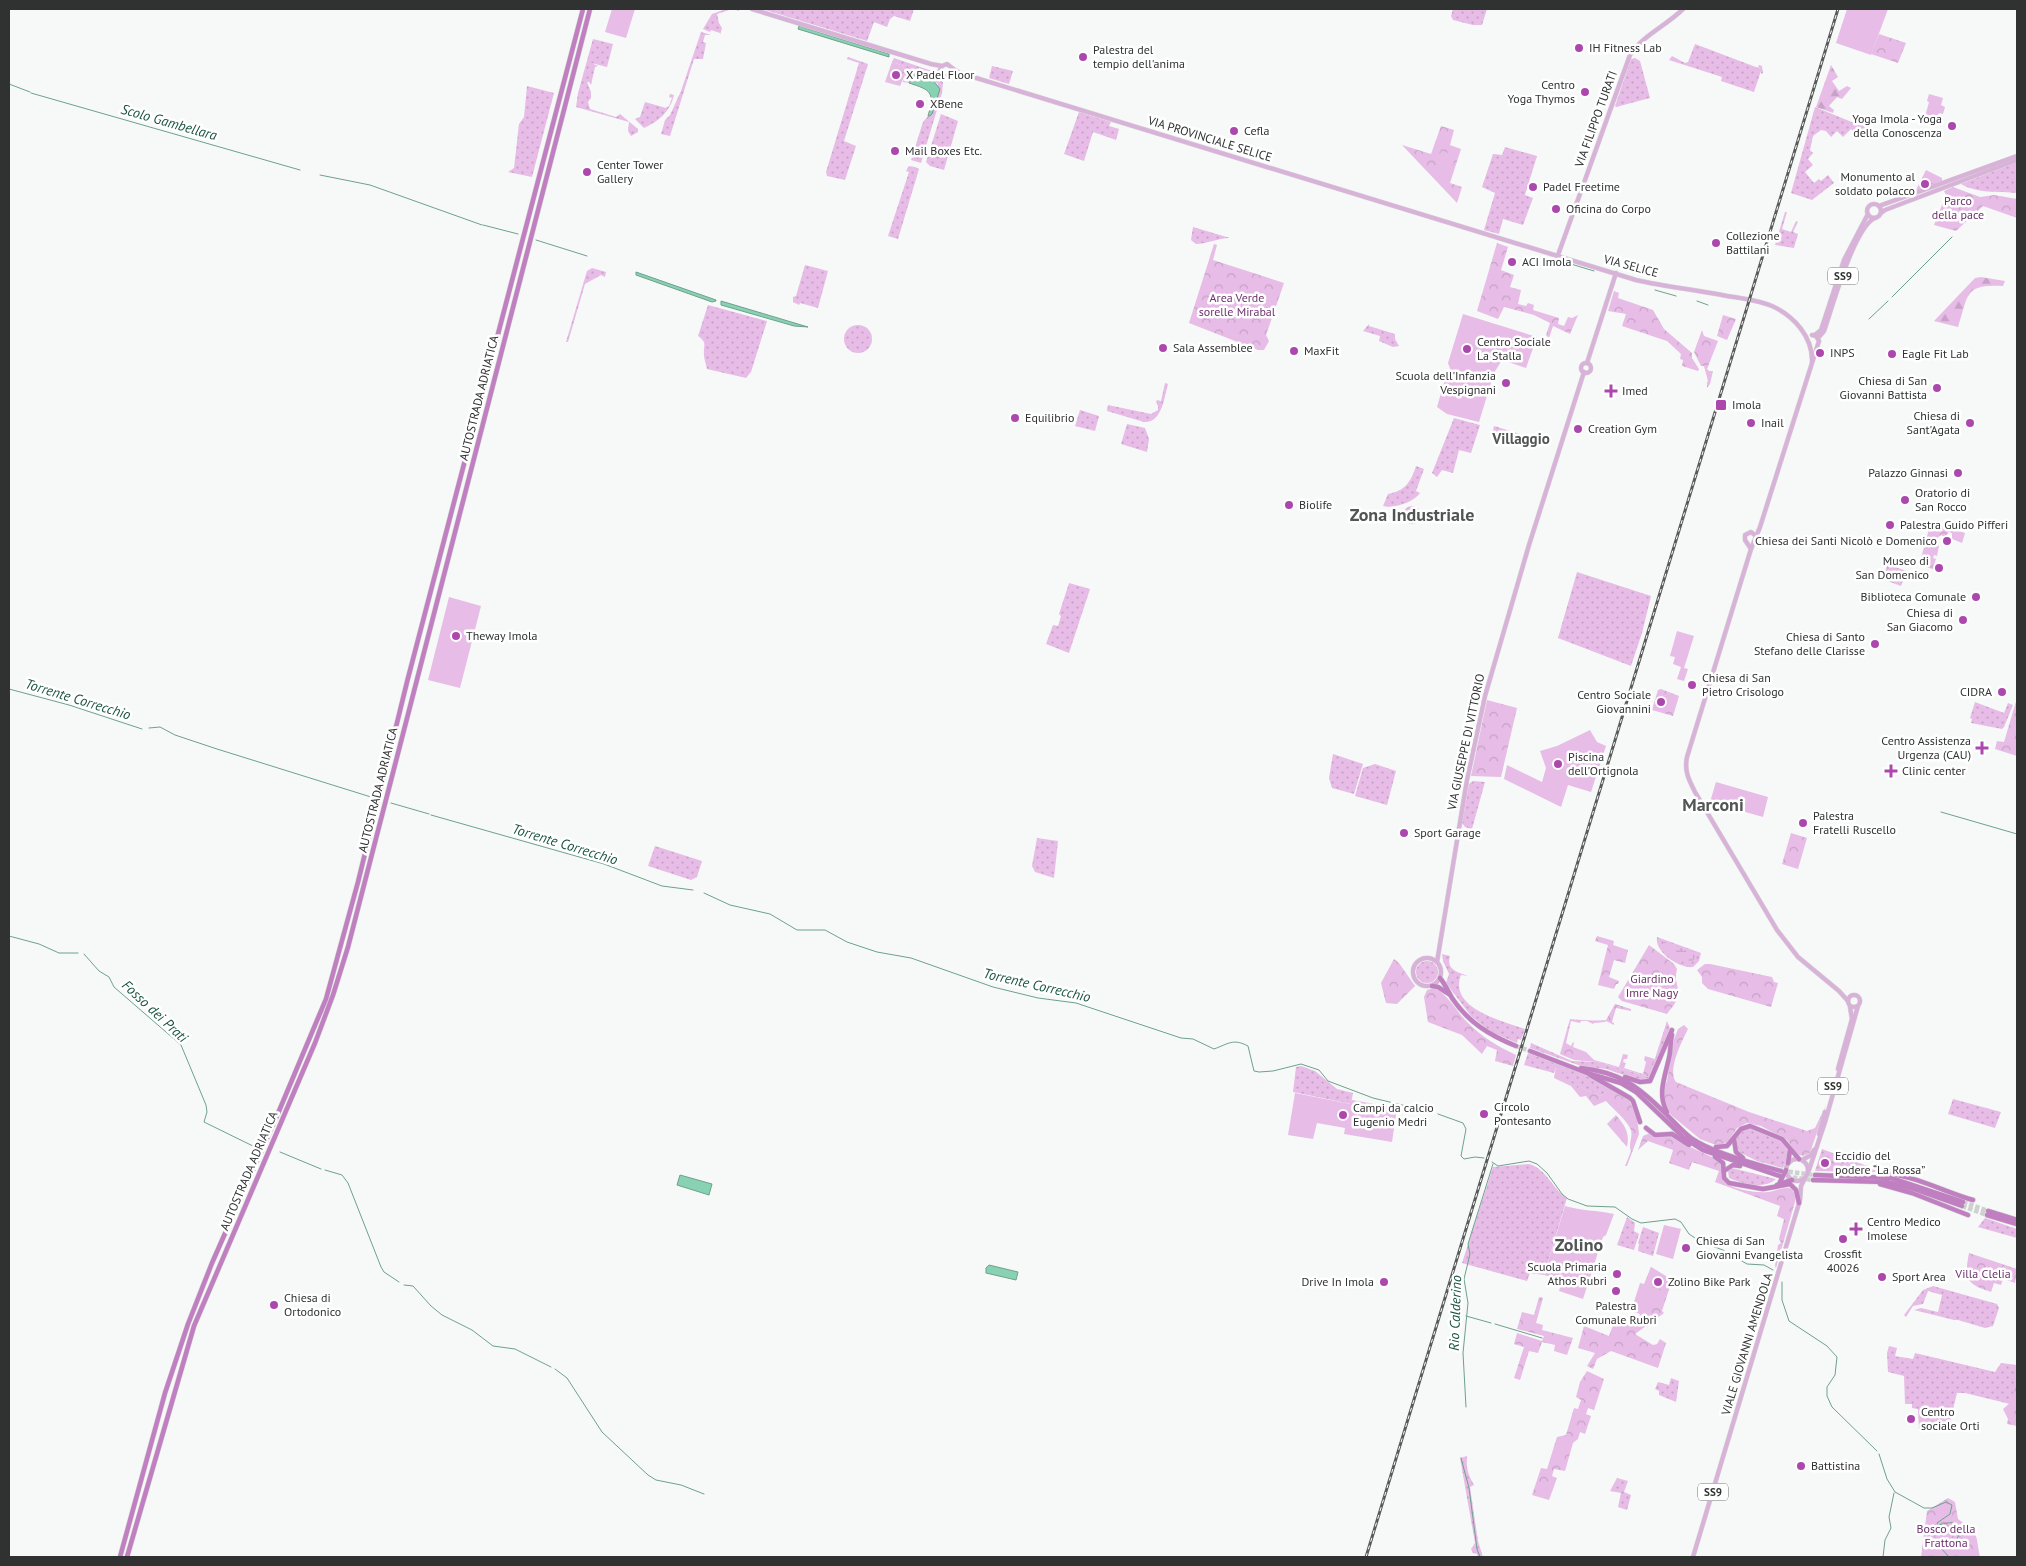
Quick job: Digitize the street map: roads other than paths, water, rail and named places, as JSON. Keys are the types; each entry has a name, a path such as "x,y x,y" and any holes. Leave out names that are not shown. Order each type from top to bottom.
{"highway":[{"name":"AUTOSTRADA ADRIATICA","path":"120,1557 165,1393 182,1340 212,1263 326,999 358,882 407,682 583,9"},
{"name":"AUTOSTRADA ADRIATICA","path":"127,1557 194,1326 315,1043 348,947 590,9"},
{"path":"1440,978 1472,1022 1483,1030 1516,1046"},
{"path":"1432,986 1438,986 1452,997"},
{"path":"1577,1068 1609,1072 1640,1082 1650,1081 1672,1030 1662,1098 1664,1107 1674,1122"},
{"path":"1530,1051 1577,1068 1630,1098 1633,1101 1640,1122"},
{"path":"1593,1070 1627,1081 1637,1087 1685,1133 1700,1143 1758,1167"},
{"path":"1587,1073 1621,1083 1636,1092 1684,1138 1722,1161 1724,1178 1732,1184 1752,1188 1793,1186 1799,1203"},
{"path":"1700,1143 1724,1148 1734,1139 1740,1129 1750,1126 1782,1139 1801,1159"},
{"path":"1646,1128 1655,1135 1672,1134 1703,1150 1758,1167 1782,1172 1779,1183"},
{"path":"1734,1139 1734,1148 1739,1155 1758,1167"},
{"path":"1788,1163 1789,1148"},
{"path":"1724,1171 1728,1167 1735,1165 1758,1167"},
{"path":"1860,1179 1894,1175 1973,1200"},
{"path":"1814,1177 1886,1182 1962,1204"},
{"path":"1860,1179 1897,1188 1968,1215"},
{"path":"1771,1188 1779,1183 1793,1180"},
{"path":"2016,1220 1988,1213 2017,1224"}],"main road":[{"name":"VIA PROVINCIALE SELICE","path":"752,9 931,64 942,66 947,64 960,73 1453,224"},
{"name":"VIA FILIPPO TURATI","path":"1558,255 1630,55 1647,37 1683,9"},
{"name":"VIA PROVINCIALE SELICE","path":"931,64 943,77 960,73"},
{"path":"940,72 942,66"},
{"path":"951,75 952,68"},
{"path":"2017,158 1885,210 1875,218 1868,214 1868,208 1871,205 1879,206 2017,158"},
{"path":"1879,206 1881,213"},
{"name":"SS9","path":"1754,534 1761,523 1812,362 1816,337 1821,330 1850,248 1868,214"},
{"name":"SS9","path":"1816,337 1824,331 1854,247 1867,224 1875,218"},
{"name":"VIA SELICE","path":"1453,224 1641,281 1762,302 1780,310 1800,328 1816,337"},
{"name":"VIA GIUSEPPE DI VITTORIO","path":"1437,962 1467,780 1490,673 1584,372 1588,372 1591,369 1588,363 1616,274"},
{"name":"VIA SELICE","path":"1800,328 1809,342"},
{"path":"1816,337 1815,345 1809,342 1816,337"},
{"name":"SS9","path":"1809,342 1812,362"},
{"path":"1747,532 1754,534 1751,549 1745,539 1747,532"},
{"path":"1748,543 1753,542"},
{"name":"SS9","path":"1751,549 1687,757 1687,774 1695,792 1777,930 1802,961 1839,990 1848,1001 1853,1014 1814,1149 1811,1155 1801,1159"},
{"name":"VIA GIUSEPPE DI VITTORIO","path":"1431,958 1439,942"},
{"path":"1424,958 1431,958 1437,962 1441,971 1440,978 1432,986 1420,985 1412,974 1413,968 1418,961 1424,958"},
{"name":"SS9","path":"1839,990 1852,995"},
{"path":"1848,1001 1852,995 1859,997 1860,1002 1858,1006 1850,1007"},
{"name":"SS9","path":"1805,1178 1820,1140 1858,1006"},
{"path":"1801,1196 1793,1180 1782,1172 1792,1160 1801,1159 1807,1164 1808,1170"},
{"path":"1793,1180 1798,1181 1805,1178"},
{"name":"VIALE GIOVANNI AMENDOLA","path":"1693,1557 1799,1203 1801,1186 1805,1178"}],"waterway":[{"name":"Scolo Gambellara","path":"9,84 30,92"},
{"name":"Scolo Gambellara","path":"31,93 300,170"},
{"name":"Scolo Gambellara","path":"320,175 370,185 482,225"},
{"name":"Scolo Gambellara","path":"483,225 518,234"},
{"path":"1892,297 1952,237"},
{"name":"Scolo Gambellara","path":"536,240 587,256"},
{"path":"1561,261 1594,271"},
{"path":"1655,290 1676,296"},
{"path":"1697,301 1708,305"},
{"path":"1869,319 1888,301"},
{"name":"Torrente Correcchio","path":"9,689 69,705 142,729"},
{"name":"Torrente Correcchio","path":"149,728 160,727 175,735 217,749 371,797"},
{"name":"Torrente Correcchio","path":"391,803 429,814"},
{"path":"1941,812 2017,834"},
{"name":"Torrente Correcchio","path":"431,815 604,864 662,886 693,890"},
{"name":"Torrente Correcchio","path":"704,893 730,905 770,914 797,930 825,930 847,942 877,952 911,958 993,987 1038,998 1076,1003 1181,1038 1193,1039 1214,1049 1238,1042 1248,1046 1254,1071 1273,1071 1301,1064 1319,1070 1328,1081 1373,1098 1431,1112"},
{"name":"Fosso dei Prati","path":"9,936 39,944 59,953 78,953"},
{"name":"Fosso dei Prati","path":"84,954 99,971 109,977 114,987 181,1045 206,1105 207,1112 204,1122 257,1148"},
{"name":"Torrente Correcchio","path":"1438,1114 1463,1123 1466,1129 1461,1156 1464,1159 1484,1158"},
{"name":"Fosso dei Prati","path":"280,1152 321,1169"},
{"name":"Torrente Correcchio","path":"1492,1162 1498,1166 1529,1161 1537,1164 1547,1173 1562,1194 1568,1199 1587,1206 1615,1207 1641,1223 1675,1219 1681,1222 1689,1234 1701,1242 1723,1250 1747,1264 1764,1265 1773,1270"},
{"name":"Rio Calderino","path":"1466,1407 1463,1353 1468,1303 1464,1279 1470,1254 1468,1244 1493,1164"},
{"name":"Fosso dei Prati","path":"325,1170 342,1175 348,1183 381,1267 384,1272 399,1282"},
{"name":"Torrente Correcchio","path":"1782,1282 1782,1300 1789,1321 1827,1346 1837,1357 1835,1375 1827,1387 1827,1396 1832,1407 1877,1451"},
{"name":"Fosso dei Prati","path":"404,1285 413,1286 442,1315 472,1330 493,1346 515,1349 551,1367"},
{"path":"1466,1316 1491,1323"},
{"path":"1495,1324 1542,1338"},
{"name":"Fosso dei Prati","path":"555,1369 567,1378 602,1432 648,1475 656,1480 681,1485 704,1494"},
{"name":"Torrente Correcchio","path":"1879,1454 1887,1479 1895,1492 1924,1508 1932,1508 1946,1502 1952,1505 1950,1514 1937,1523 1938,1525 1953,1523 1961,1530 1957,1539 1943,1544 1941,1548 1949,1557"},
{"name":"Rio Calderino","path":"1461,1458 1469,1488 1477,1549 1480,1557"},
{"path":"1883,1557 1885,1540 1891,1528 1889,1517 1894,1493"}],"tunnel":[{"path":"1516,1046 1530,1051"},
{"path":"1782,1171 1815,1175"},
{"path":"1780,1176 1813,1180"},
{"path":"1963,1202 1988,1211"},
{"path":"1962,1206 1987,1215"}],"railway":[{"path":"1366,1557 1838,9"}],"place":[{"name":"IH Fitness Lab","path":"1579,48"},
{"name":"Palestra del tempio dell'anima","path":"1083,57"},
{"name":"X Padel Floor","path":"896,75"},
{"name":"Centro Yoga Thymos","path":"1585,92"},
{"name":"XBene","path":"920,104"},
{"name":"Yoga Imola - Yoga della Conoscenza","path":"1952,126"},
{"name":"Cefla","path":"1234,131"},
{"name":"Mail Boxes Etc.","path":"895,151"},
{"name":"Center Tower Gallery","path":"587,172"},
{"name":"Monumento al soldato polacco","path":"1925,184"},
{"name":"Padel Freetime","path":"1533,187"},
{"name":"Oficina do Corpo","path":"1556,209"},
{"name":"Collezione Battilani","path":"1716,243"},
{"name":"ACI Imola","path":"1512,262"},
{"name":"Sala Assemblee","path":"1163,348"},
{"name":"Centro Sociale La Stalla","path":"1467,349"},
{"name":"MaxFit","path":"1294,351"},
{"name":"INPS","path":"1820,353"},
{"name":"Eagle Fit Lab","path":"1892,354"},
{"name":"Scuola dell'Infanzia Vespignani","path":"1506,383"},
{"name":"Chiesa di San Giovanni Battista","path":"1937,388"},
{"name":"Imed","path":"1611,391"},
{"name":"Imola","path":"1721,405"},
{"name":"Equilibrio","path":"1015,418"},
{"name":"Inail","path":"1751,423"},
{"name":"Chiesa di Sant'Agata","path":"1970,423"},
{"name":"Creation Gym","path":"1578,429"},
{"name":"Palazzo Ginnasi","path":"1958,473"},
{"name":"Oratorio di San Rocco","path":"1905,500"},
{"name":"Biolife","path":"1289,505"},
{"name":"Palestra Guido Pifferi","path":"1890,525"},
{"name":"Chiesa dei Santi Nicolò e Domenico","path":"1947,541"},
{"name":"Museo di San Domenico","path":"1939,568"},
{"name":"Biblioteca Comunale","path":"1976,597"},
{"name":"Chiesa di San Giacomo","path":"1963,620"},
{"name":"Theway Imola","path":"456,636"},
{"name":"Chiesa di Santo Stefano delle Clarisse","path":"1875,644"},
{"name":"Chiesa di San Pietro Crisologo","path":"1692,685"},
{"name":"CIDRA","path":"2002,692"},
{"name":"Centro Sociale Giovannini","path":"1661,702"},
{"name":"Centro Assistenza Urgenza (CAU)","path":"1982,748"},
{"name":"Piscina dell'Ortignola","path":"1558,764"},
{"name":"Clinic center","path":"1891,771"},
{"name":"Palestra Fratelli Ruscello","path":"1803,823"},
{"name":"Sport Garage","path":"1404,833"},
{"name":"Circolo Pontesanto","path":"1484,1114"},
{"name":"Campi da calcio Eugenio Medri","path":"1343,1115"},
{"name":"Eccidio del podere “La Rossa”","path":"1825,1163"},
{"name":"Centro Medico Imolese","path":"1856,1229"},
{"name":"Crossfit 40026","path":"1843,1239"},
{"name":"Chiesa di San Giovanni Evangelista","path":"1686,1248"},
{"name":"Scuola Primaria Athos Rubri","path":"1617,1274"},
{"name":"Sport Area","path":"1882,1277"},
{"name":"Drive In Imola","path":"1384,1282"},
{"name":"Zolino Bike Park","path":"1658,1282"},
{"name":"Palestra Comunale Rubri","path":"1616,1291"},
{"name":"Chiesa di Ortodonico","path":"274,1305"},
{"name":"Centro sociale Orti","path":"1911,1419"},
{"name":"Battistina","path":"1801,1466"}],"district":[{"name":"Villaggio","path":"1521,439"},
{"name":"Zona Industriale","path":"1412,515"},
{"name":"Marconi","path":"1713,805"},
{"name":"Zolino","path":"1579,1245"}],"park label":[{"name":"Parco della pace","path":"1958,208"},
{"name":"Area Verde sorelle Mirabal","path":"1237,305"},
{"name":"Giardino Imre Nagy","path":"1652,986"},
{"name":"Villa Clelia","path":"1983,1274"},
{"name":"Bosco della Frattona","path":"1946,1536"}]}
